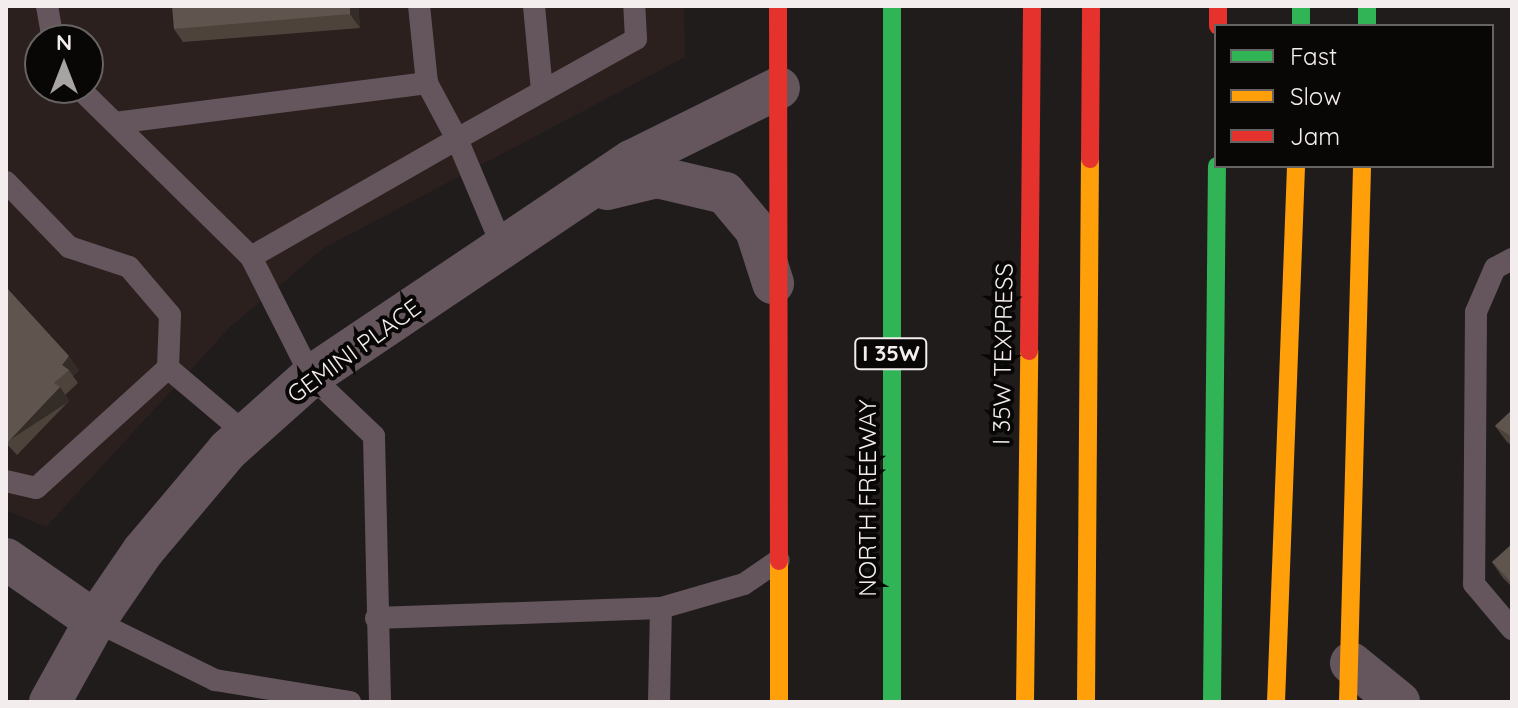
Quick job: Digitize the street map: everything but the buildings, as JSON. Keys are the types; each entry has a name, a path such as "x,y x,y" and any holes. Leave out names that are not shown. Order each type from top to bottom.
{"main road":[{"path":"778,6 779,702"},
{"name":"NORTH FREEWAY","path":"892,6 892,702"},
{"name":"I 35W TEXPRESS","path":"1025,702 1032,6"},
{"path":"1086,702 1091,6"},
{"path":"1212,702 1217,168"},
{"path":"1276,702 1296,168"},
{"path":"1350,683 1362,168"}],"street":[{"name":"GEMINI PLACE","path":"50,702 95,621 143,551 246,434 311,376 631,161 779,88"},
{"name":"GEMINI PLACE","path":"583,196 657,177 725,193 756,230 779,305"},
{"path":"6,559 95,621"},
{"path":"1350,683 1399,702"}],"lane":[{"path":"419,6 427,83 457,139 503,248"},
{"path":"534,6 542,91"},
{"path":"251,257 636,39 634,6"},
{"path":"115,123 427,83"},
{"path":"95,104 251,257 311,376 374,436 380,702"},
{"path":"6,182 69,247 129,267 170,315 168,368 36,488 6,481"},
{"path":"1512,259 1495,268 1476,312 1474,584 1512,629"},
{"path":"168,368 246,434"},
{"path":"376,618 661,608 744,584 779,560"},
{"path":"659,702 661,608"},
{"path":"95,621 215,680 350,702"}],"shaded area":[{"path":"6,6 684,6 685,57 324,248 230,327 46,527 6,510"}],"traffic: fast":[{"path":"892,6 892,702"},
{"path":"1301,6 1301,24"},
{"path":"1367,6 1367,24"},
{"path":"1212,702 1217,168"}],"traffic: slow":[{"path":"1086,702 1090,159"},
{"path":"1276,702 1296,168"},
{"path":"1348,702 1362,168"},
{"path":"1025,702 1029,351"},
{"path":"779,561 779,702"}],"traffic: jam":[{"path":"778,6 779,561"},
{"path":"1029,351 1032,6"},
{"path":"1090,159 1091,6"},
{"path":"1218,6 1218,24"}]}
